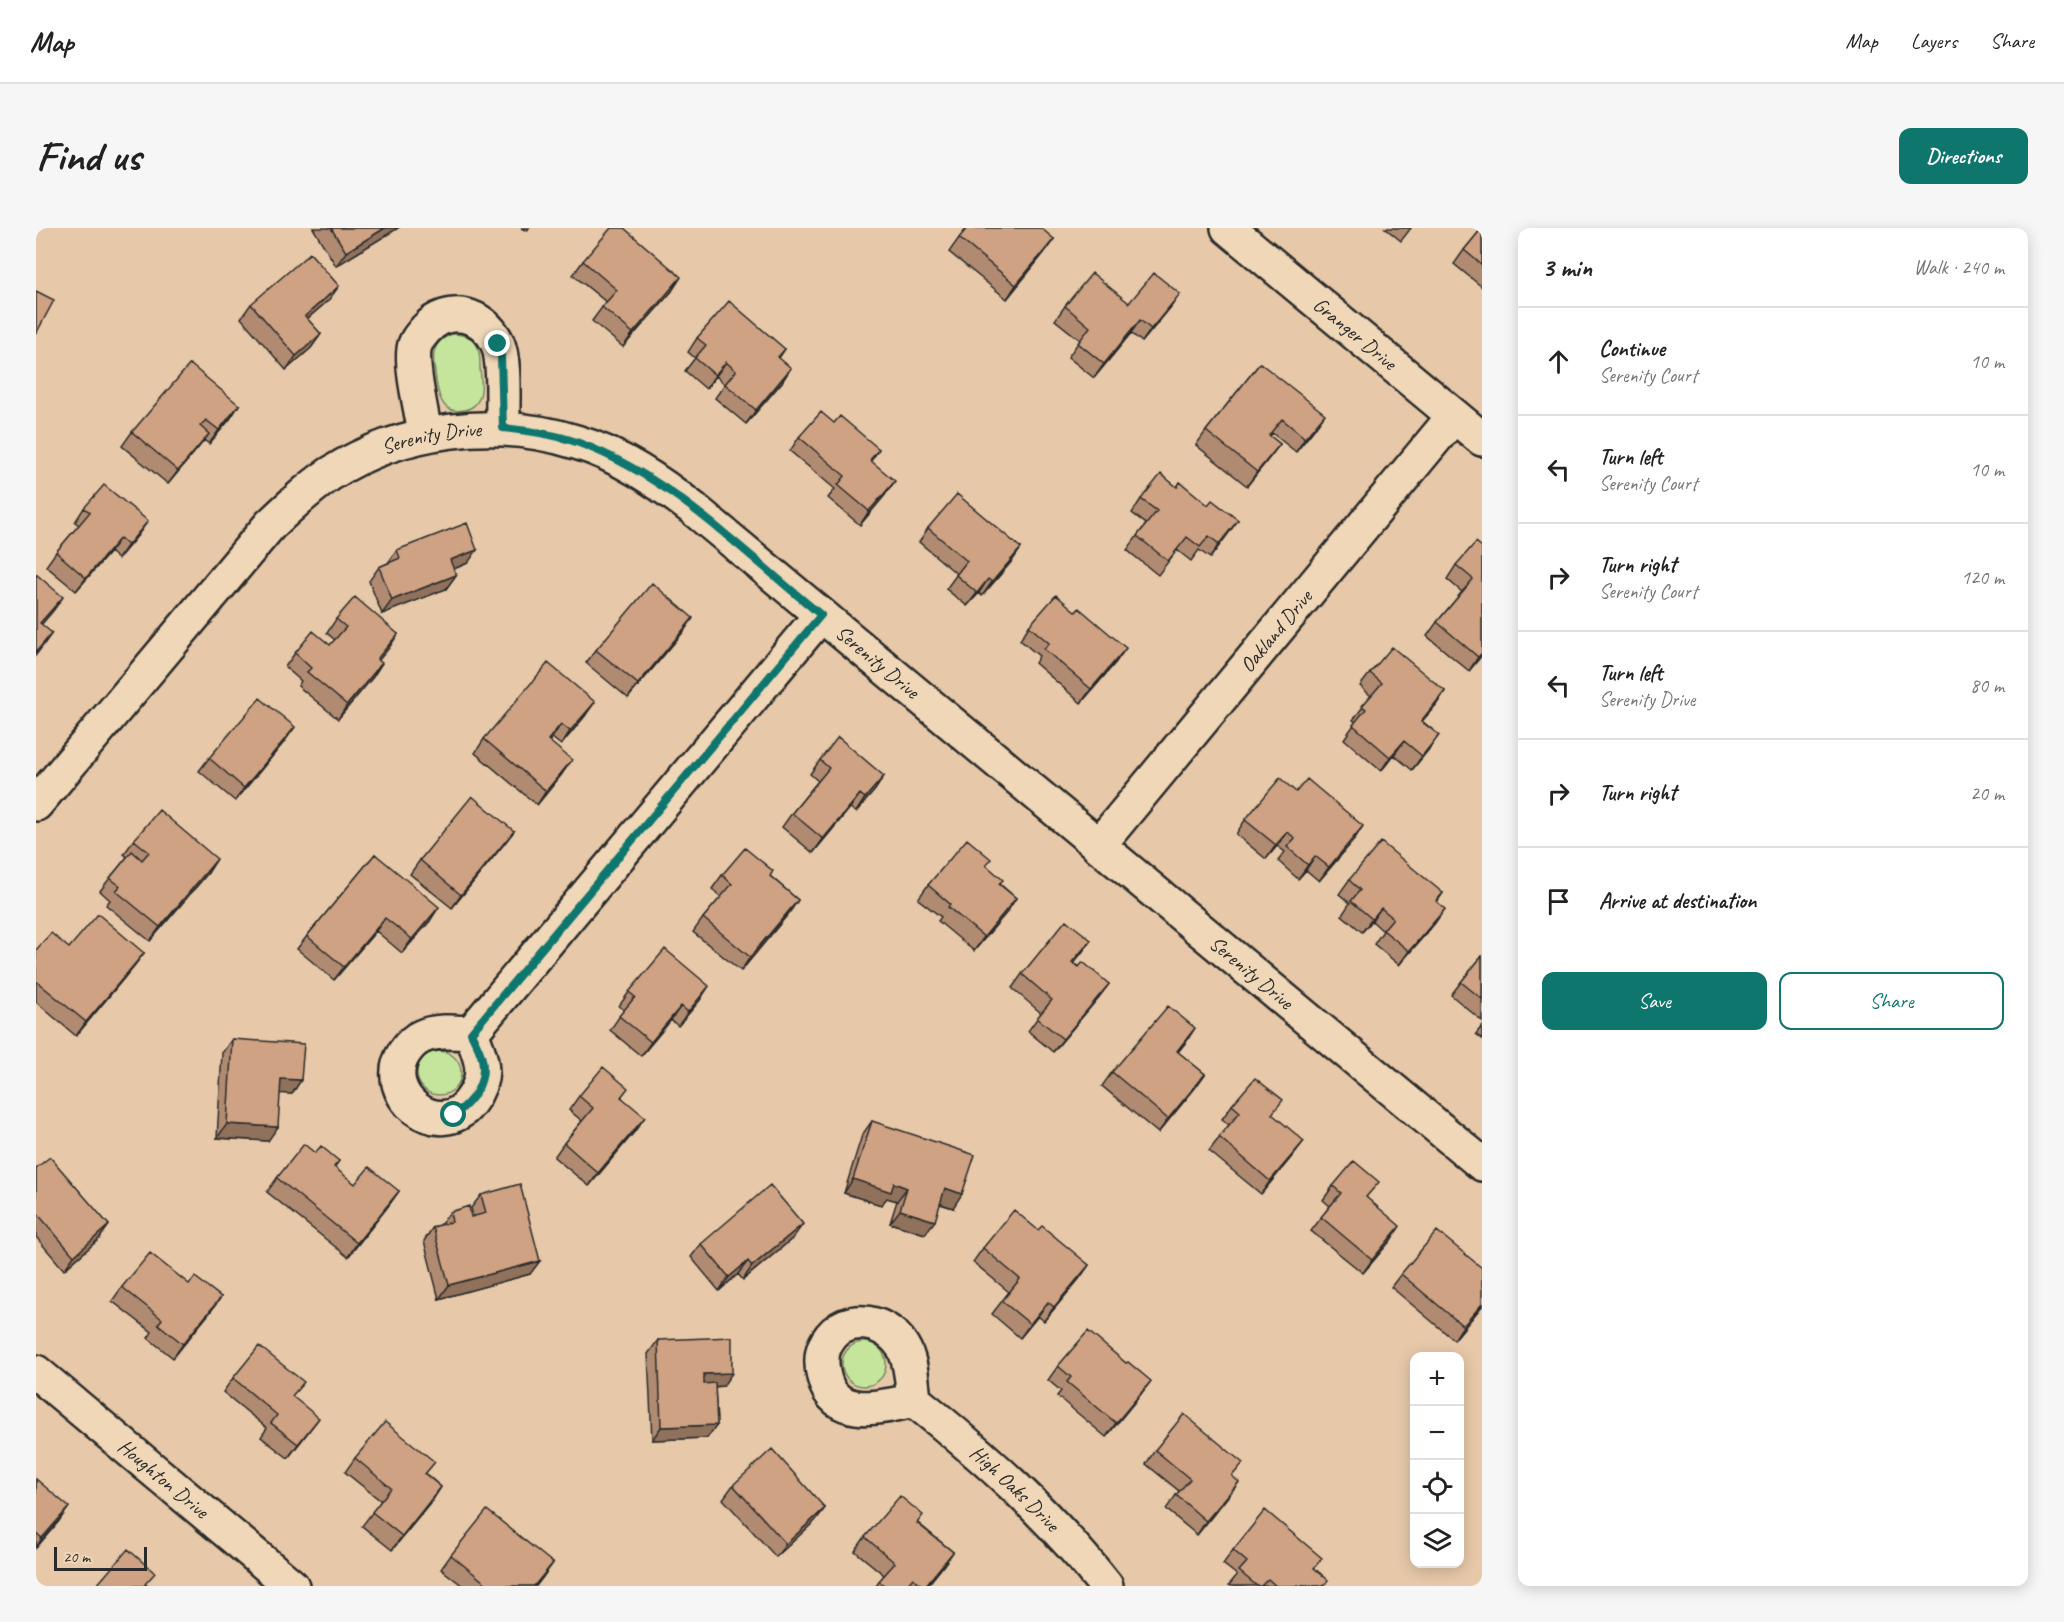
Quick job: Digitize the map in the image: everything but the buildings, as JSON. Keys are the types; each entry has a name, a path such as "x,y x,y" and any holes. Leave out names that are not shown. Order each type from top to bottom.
{"street":[{"name":"Granger Drive","path":"1228,228 1482,439"},
{"path":"425,435 414,363 414,346 428,326 438,319 453,314 477,319 492,333 498,344 501,356 503,428"},
{"name":"Oakland Drive","path":"1098,846 1454,416"},
{"name":"Serenity Drive","path":"36,804 270,525 309,490 338,470 383,447 425,435 454,430 503,428 535,432 577,442 622,462 652,479 695,510 1482,1164"},
{"path":"471,1033 821,615"},
{"name":"Houghton Drive","path":"36,1372 292,1586"},
{"name":"High Oaks Drive","path":"914,1400 1001,1472 1056,1528 1106,1586"}],"green space":[{"path":"452,334 464,335 476,344 481,381 481,394 476,404 471,408 456,411 449,409 441,400 434,360 436,346"},
{"path":"439,1051 448,1052 455,1057 460,1064 460,1082 455,1089 448,1094 439,1095 430,1094 423,1089 418,1082 417,1073 418,1064 423,1057 430,1052"},
{"path":"864,1342 873,1343 880,1348 885,1355 885,1373 880,1380 873,1385 864,1386 855,1385 848,1380 843,1373 842,1364 843,1355 848,1348 855,1343"}],"route":[{"path":"454,1115 467,1105 478,1091 482,1077 482,1059 471,1033 821,615 662,484 622,462 577,442 535,432 503,428 501,356 498,344"}]}
